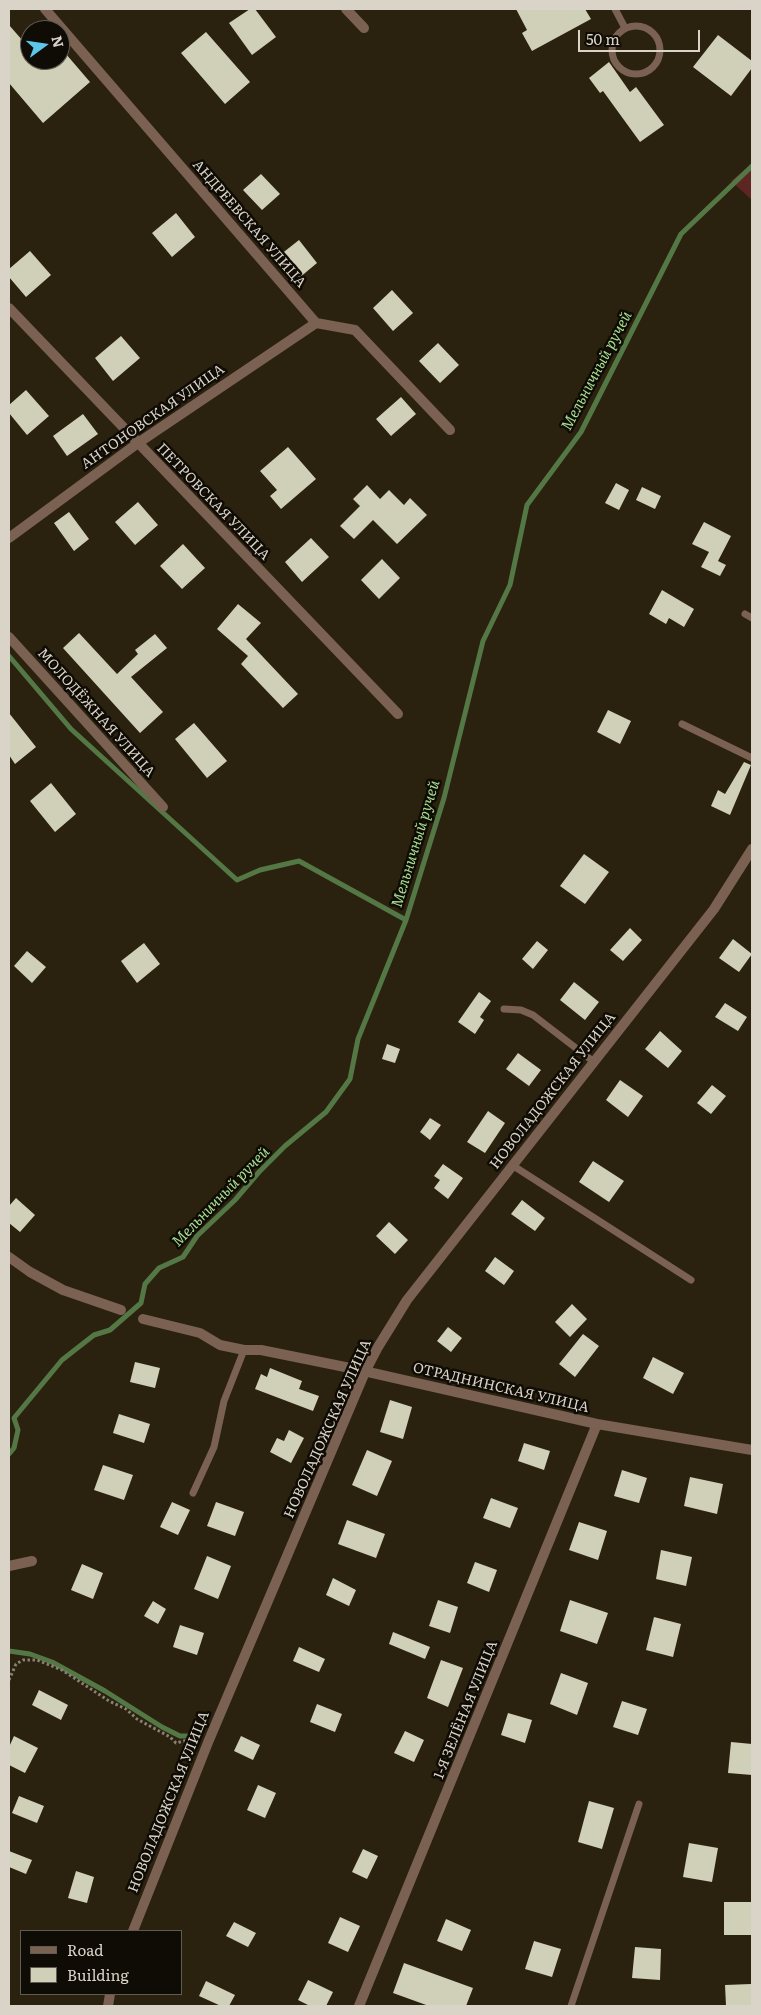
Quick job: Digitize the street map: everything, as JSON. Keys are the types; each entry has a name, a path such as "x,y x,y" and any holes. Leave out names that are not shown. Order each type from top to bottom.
{"street":[{"name":"АНДРЕЕВСКАЯ УЛИЦА","path":"45,9 316,323"},
{"path":"346,9 364,28"},
{"name":"ПЕТРОВСКАЯ УЛИЦА","path":"9,308 398,714"},
{"path":"316,323 355,330 450,430"},
{"name":"АНТОНОВСКАЯ УЛИЦА","path":"9,538 138,443 316,323"},
{"name":"МОЛОДЁЖНАЯ УЛИЦА","path":"9,638 164,807"},
{"name":"НОВОЛАДОЖСКАЯ УЛИЦА","path":"132,1930 205,1749 365,1372 407,1300 714,909 751,856"},
{"path":"9,1257 63,1290 121,1310"},
{"name":"ОТРАДНИНСКАЯ УЛИЦА","path":"142,1318 200,1333 220,1345 244,1350 261,1350 597,1424 752,1450"},
{"name":"1-Я ЗЕЛЁНАЯ УЛИЦА","path":"360,2006 597,1424"},
{"path":"9,1566 32,1561"}],"lane":[{"path":"615,9 625,28"},
{"path":"642,26 657,36 661,53 652,69 644,73 626,72 614,59 613,42 625,28 642,26"},
{"path":"745,614 752,618"},
{"path":"682,724 752,758"},
{"path":"504,1009 521,1010 533,1015 594,1062"},
{"path":"512,1164 691,1280"},
{"path":"193,1493 214,1447 224,1402 244,1350"},
{"path":"571,2006 639,1804"}],"path":[{"path":"9,1680 16,1664 23,1660 37,1660 62,1670 109,1701 126,1709 137,1719 147,1722 176,1743 199,1736"}],"shaded area":[{"path":"752,164 752,200 731,181"}],"building":[{"path":"250,9 255,9 276,37 252,55 229,23"},
{"path":"516,9 585,9 591,19 532,51 522,33 527,30"},
{"path":"9,25 20,38 20,70 70,70 70,59 90,82 43,123 9,83"},
{"path":"206,32 250,82 225,104 181,53"},
{"path":"718,35 752,61 752,68 731,96 693,67"},
{"path":"609,62 630,92 636,87 664,125 640,142 603,91 600,93 589,78"},
{"path":"261,174 280,194 262,210 243,190"},
{"path":"176,213 195,237 172,257 152,233"},
{"path":"299,240 317,263 299,278 280,255"},
{"path":"30,251 51,275 26,297 9,277 9,269"},
{"path":"392,290 413,313 393,331 373,308"},
{"path":"121,336 140,358 113,381 95,358"},
{"path":"438,343 459,365 440,383 419,361"},
{"path":"26,390 49,416 27,435 9,413 9,405"},
{"path":"401,397 416,414 391,436 376,419"},
{"path":"83,414 98,434 67,456 53,436"},
{"path":"288,447 316,479 281,509 270,496 277,490 260,471"},
{"path":"616,483 629,490 619,510 605,503"},
{"path":"367,485 380,499 389,490 404,505 410,498 427,515 397,544 373,520 354,539 340,526 360,506 353,499"},
{"path":"642,487 661,496 655,509 636,500"},
{"path":"138,502 158,525 135,545 115,522"},
{"path":"69,512 89,539 74,551 54,523"},
{"path":"704,522 731,536 718,561 726,565 720,576 701,567 709,552 692,544"},
{"path":"311,538 329,557 302,582 285,562"},
{"path":"183,544 205,568 182,589 160,566"},
{"path":"382,559 400,578 379,599 361,580"},
{"path":"662,590 694,609 684,627 669,618 666,624 649,614"},
{"path":"238,604 261,623 246,639 298,694 283,708 241,664 248,656 217,629"},
{"path":"79,633 117,674 138,654 135,650 155,634 167,648 131,677 163,712 140,733 63,648"},
{"path":"608,710 631,721 620,744 597,732"},
{"path":"9,713 36,747 15,764 9,755"},
{"path":"194,723 227,761 207,778 175,739"},
{"path":"744,762 751,765 730,815 711,806 718,790 725,794"},
{"path":"51,783 76,814 55,832 30,801"},
{"path":"584,854 609,872 585,904 560,886"},
{"path":"630,928 642,940 623,961 610,950"},
{"path":"733,939 752,954 739,972 719,958"},
{"path":"537,941 548,950 533,969 522,959"},
{"path":"144,943 160,964 137,983 121,961"},
{"path":"27,951 46,967 32,983 14,966"},
{"path":"574,982 599,1002 585,1020 560,1000"},
{"path":"479,992 491,1001 480,1017 484,1020 475,1034 458,1022"},
{"path":"725,1003 747,1017 738,1031 715,1017"},
{"path":"660,1031 682,1051 668,1068 645,1049"},
{"path":"387,1044 400,1049 395,1063 382,1059"},
{"path":"518,1053 541,1070 529,1086 506,1069"},
{"path":"620,1080 643,1096 628,1117 606,1100"},
{"path":"712,1085 726,1096 711,1114 697,1103"},
{"path":"488,1111 505,1123 485,1153 467,1142"},
{"path":"430,1118 441,1125 430,1140 420,1132"},
{"path":"593,1161 624,1181 609,1202 579,1182"},
{"path":"443,1164 463,1178 448,1199 434,1188 440,1180 434,1176"},
{"path":"16,1198 35,1215 20,1232 9,1223 9,1206"},
{"path":"522,1200 545,1218 535,1231 511,1214"},
{"path":"389,1222 408,1240 395,1254 376,1236"},
{"path":"495,1257 514,1271 504,1285 485,1271"},
{"path":"572,1304 587,1319 570,1337 555,1322"},
{"path":"448,1327 462,1338 451,1352 437,1341"},
{"path":"583,1334 599,1346 575,1377 559,1364"},
{"path":"653,1357 684,1373 673,1394 643,1378"},
{"path":"135,1362 160,1368 155,1388 130,1382"},
{"path":"270,1368 302,1381 299,1389 319,1396 313,1411 255,1389 261,1374 267,1377"},
{"path":"390,1400 412,1407 403,1439 380,1432"},
{"path":"119,1414 150,1424 144,1443 113,1433"},
{"path":"289,1430 304,1438 291,1463 270,1452 277,1438 284,1441"},
{"path":"524,1443 550,1451 544,1470 518,1461"},
{"path":"367,1450 392,1461 377,1496 352,1485"},
{"path":"103,1465 133,1475 124,1500 94,1490"},
{"path":"622,1470 647,1478 639,1503 614,1496"},
{"path":"690,1477 723,1484 717,1514 684,1506"},
{"path":"491,1498 518,1508 510,1528 483,1518"},
{"path":"172,1502 190,1510 178,1535 160,1527"},
{"path":"216,1502 244,1512 235,1536 207,1526"},
{"path":"347,1520 385,1534 376,1558 338,1544"},
{"path":"579,1522 607,1531 598,1560 569,1550"},
{"path":"661,1550 692,1557 686,1586 656,1579"},
{"path":"207,1556 231,1566 218,1599 194,1589"},
{"path":"475,1562 497,1570 489,1592 467,1583"},
{"path":"82,1564 103,1573 93,1599 71,1590"},
{"path":"333,1578 356,1590 349,1606 326,1595"},
{"path":"438,1600 458,1607 450,1633 429,1626"},
{"path":"570,1600 608,1613 597,1644 560,1631"},
{"path":"153,1601 166,1609 158,1624 144,1616"},
{"path":"654,1617 681,1624 673,1657 646,1650"},
{"path":"180,1625 204,1633 197,1655 173,1647"},
{"path":"393,1632 430,1647 425,1659 389,1644"},
{"path":"299,1647 325,1659 319,1672 293,1661"},
{"path":"441,1660 463,1668 448,1707 427,1698"},
{"path":"561,1673 588,1683 577,1715 550,1704"},
{"path":"39,1690 68,1705 61,1720 32,1705"},
{"path":"622,1701 647,1709 638,1735 613,1727"},
{"path":"317,1704 342,1714 335,1732 310,1722"},
{"path":"508,1713 532,1720 525,1743 501,1735"},
{"path":"405,1731 424,1740 414,1762 394,1753"},
{"path":"14,1736 38,1748 25,1773 9,1765 9,1747"},
{"path":"241,1736 260,1745 253,1760 234,1751"},
{"path":"731,1742 752,1744 752,1775 728,1773"},
{"path":"258,1785 276,1793 265,1818 247,1810"},
{"path":"19,1796 44,1806 37,1823 12,1813"},
{"path":"589,1801 614,1808 602,1849 578,1842"},
{"path":"689,1843 718,1848 712,1882 683,1877"},
{"path":"363,1849 378,1856 367,1879 352,1872"},
{"path":"9,1851 32,1860 26,1874 9,1867"},
{"path":"76,1871 94,1877 87,1903 68,1898"},
{"path":"724,1902 752,1902 752,1935 724,1935"},
{"path":"340,1917 360,1926 348,1952 328,1943"},
{"path":"446,1919 471,1930 462,1951 437,1941"},
{"path":"234,1922 256,1933 248,1947 226,1936"},
{"path":"534,1941 561,1949 552,1977 525,1969"},
{"path":"635,1947 661,1949 660,1980 632,1978"},
{"path":"404,1963 473,1988 466,2006 429,2006 393,1993"},
{"path":"308,1980 333,1992 326,2006 310,2006 298,2000"},
{"path":"206,1981 235,1995 229,2006 221,2006 199,1996"},
{"path":"751,1984 752,2006 726,2006 725,1985"}],"waterway":[{"name":"Мельничный ручей","path":"9,1454 14,1448 18,1430 14,1418 62,1360 94,1335 110,1330 141,1303 145,1284 159,1268 183,1257 197,1236 235,1200 259,1172 285,1146 326,1112 350,1079 358,1039 406,920 444,798 483,641 510,585 527,505 581,432 681,234 752,166"},
{"path":"9,656 71,729 237,880 260,870 299,861 406,920"},
{"path":"9,1651 30,1654 52,1662 105,1691 162,1727 180,1736 190,1736"}]}
